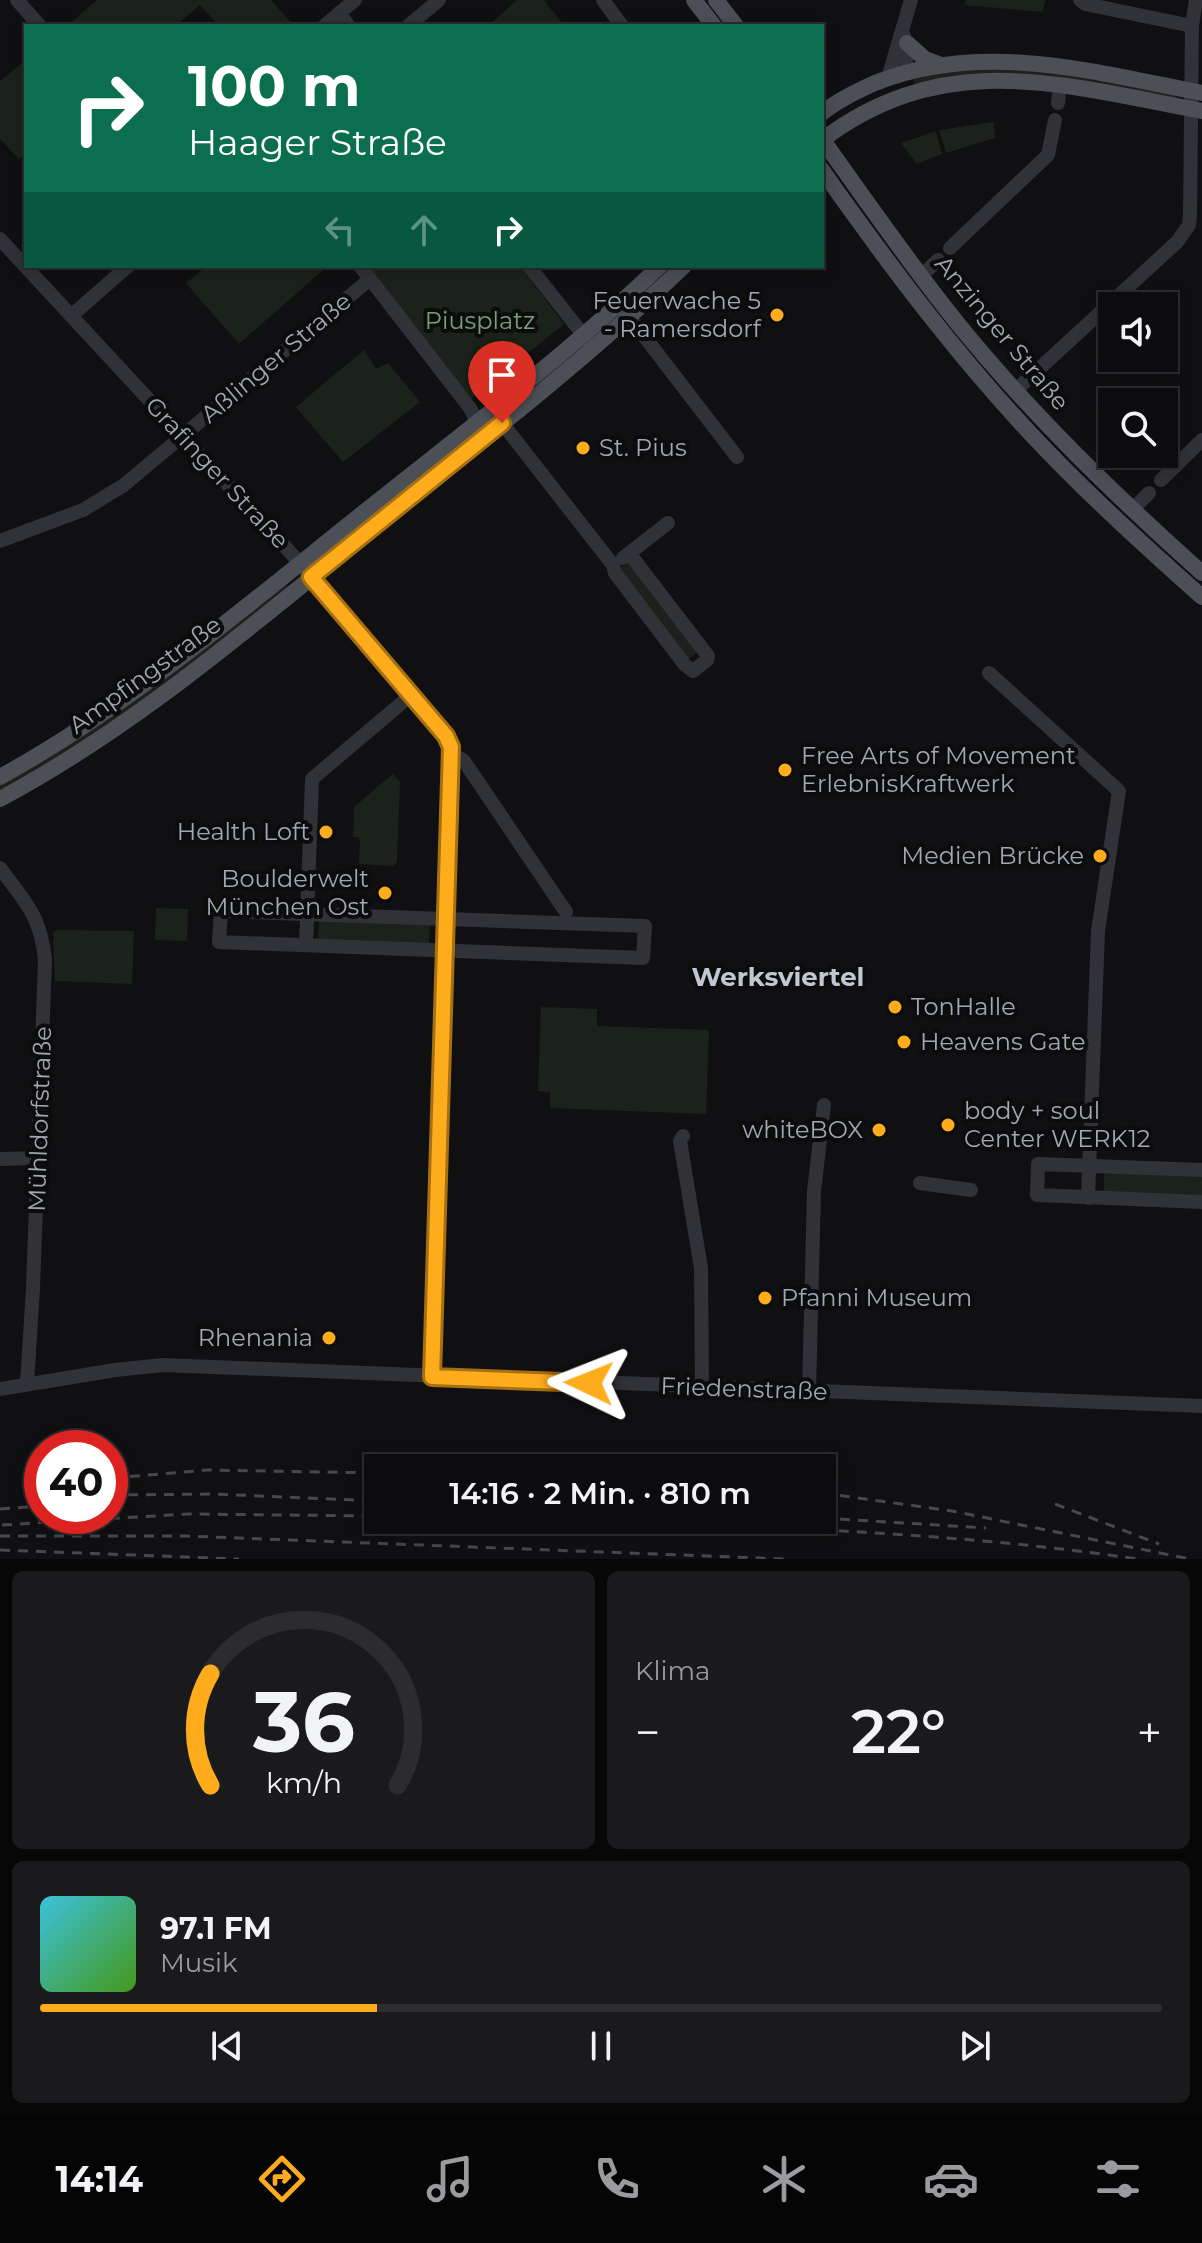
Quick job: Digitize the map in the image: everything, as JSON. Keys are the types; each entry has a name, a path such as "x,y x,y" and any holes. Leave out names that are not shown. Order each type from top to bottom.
{"main road":[{"path":"694,0 712,24"},
{"path":"716,0 734,24"},
{"path":"904,36 925,59 941,65"},
{"path":"824,112 858,90 907,72 994,60 1051,63 1198,92"},
{"path":"903,96 907,72"},
{"path":"824,139 855,118 903,96 1004,79 1060,84 1196,115"},
{"name":"Anzinger Straße","path":"824,143 921,276 1016,390 1079,458 1202,573"},
{"name":"Anzinger Straße","path":"824,173 897,274 995,394 1112,515 1202,597"},
{"path":"624,310 658,268"},
{"path":"481,430 502,423 624,310 681,268"},
{"path":"481,430 588,342"},
{"name":"Ampfingstraße","path":"0,777 111,706 481,430"},
{"name":"Ampfingstraße","path":"0,799 77,755 156,701 311,577 481,430"}],"street":[{"path":"17,0 38,24"},
{"path":"326,24 355,0"},
{"path":"410,24 439,0"},
{"path":"603,0 621,24"},
{"path":"888,78 904,36 911,0"},
{"path":"1080,0 1085,4 1192,26"},
{"path":"1016,390 1177,242 1187,229 1198,92 1192,26 1196,0"},
{"path":"339,13 347,24"},
{"path":"904,36 907,72"},
{"path":"1058,103 1060,84"},
{"path":"950,248 1048,155 1055,120"},
{"name":"Grafinger Straße","path":"0,239 24,265"},
{"path":"921,276 938,260"},
{"name":"Grafinger Straße","path":"27,268 300,563 446,736 451,753 464,761 566,912"},
{"path":"71,316 126,268"},
{"path":"362,268 470,408 481,430"},
{"path":"531,268 588,342"},
{"name":"Aßlinger Straße","path":"0,541 83,510 144,471 370,279"},
{"path":"624,310 737,457"},
{"path":"502,423 693,671 708,656 629,553"},
{"path":"1161,480 1202,440"},
{"path":"1132,510 1149,493"},
{"path":"613,565 668,523"},
{"path":"989,673 1119,791 1098,931 1088,1198"},
{"path":"306,945 312,779 411,695"},
{"path":"432,1377 451,753"},
{"name":"Mühldorfstraße","path":"0,868 36,918 43,938 45,989 27,1384"},
{"path":"221,911 447,919 645,926 643,958 219,942 221,911"},
{"path":"809,1392 814,1191 824,1105"},
{"path":"683,1136 680,1141 701,1268 702,1388"},
{"path":"0,1159 38,1158"},
{"path":"1202,1170 1038,1164 1037,1195 1202,1202"},
{"path":"920,1183 971,1190"},
{"name":"Friedenstraße","path":"0,1389 163,1365 1202,1406"}],"green space":[{"path":"97,0 271,0 292,24 217,24 200,5 177,24 69,24"},
{"path":"517,0 544,0 562,24 490,24"},
{"path":"966,0 1046,0 1042,12 964,5"},
{"path":"24,62 24,155 19,159 0,139 0,81"},
{"path":"1024,67 1175,94 1177,98 1174,101 1016,73 965,76 917,86 913,82 916,78 964,69"},
{"path":"994,122 995,138 946,153 939,130"},
{"path":"936,131 942,154 917,164 901,143"},
{"path":"205,268 323,270 239,344 186,283"},
{"name":"Piusplatz","path":"368,268 522,268 564,324 471,399"},
{"path":"364,350 376,369 388,363 420,402 343,462 296,407"},
{"path":"631,561 699,651 685,662 617,571"},
{"path":"285,583 289,588 168,686 90,740 0,791 0,785"},
{"path":"393,774 400,782 397,862 393,866 359,864 360,841 358,837 353,837 354,807"},
{"path":"156,908 188,909 187,941 155,940"},
{"path":"319,917 430,921 429,947 318,943"},
{"path":"134,931 132,984 55,981 53,932"},
{"path":"541,1007 597,1009 597,1026 709,1030 706,1114 550,1108 550,1092 538,1091"},
{"path":"1104,1169 1202,1173 1202,1198 1104,1195"}],"railway":[{"path":"128,1477 208,1470 364,1473"},
{"path":"128,1495 214,1494 364,1500"},
{"path":"836,1495 952,1511 1190,1559"},
{"path":"1055,1504 1159,1544"},
{"path":"0,1509 24,1507"},
{"path":"2,1525 188,1514 364,1516"},
{"path":"836,1519 986,1528"},
{"path":"836,1531 973,1540 1137,1559"},
{"path":"0,1536 186,1536 786,1559"},
{"path":"0,1550 239,1559"}],"place":[{"name":"Feuerwache 5 - Ramersdorf","path":"777,315"},
{"name":"St. Pius","path":"583,448"},
{"name":"Free Arts of Movement ErlebnisKraftwerk","path":"785,770"},
{"name":"Health Loft","path":"326,832"},
{"name":"Medien Brücke","path":"1100,856"},
{"name":"Boulderwelt München Ost","path":"385,893"},
{"name":"TonHalle","path":"895,1007"},
{"name":"Heavens Gate","path":"904,1042"},
{"name":"body + soul Center WERK12","path":"948,1125"},
{"name":"whiteBOX","path":"879,1130"},
{"name":"Pfanni Museum","path":"765,1298"},
{"name":"Rhenania","path":"329,1338"}],"district":[{"name":"Werksviertel","path":"778,977"}],"route":[{"path":"502,423 311,577 446,736 451,747 432,1377 589,1383"}]}
